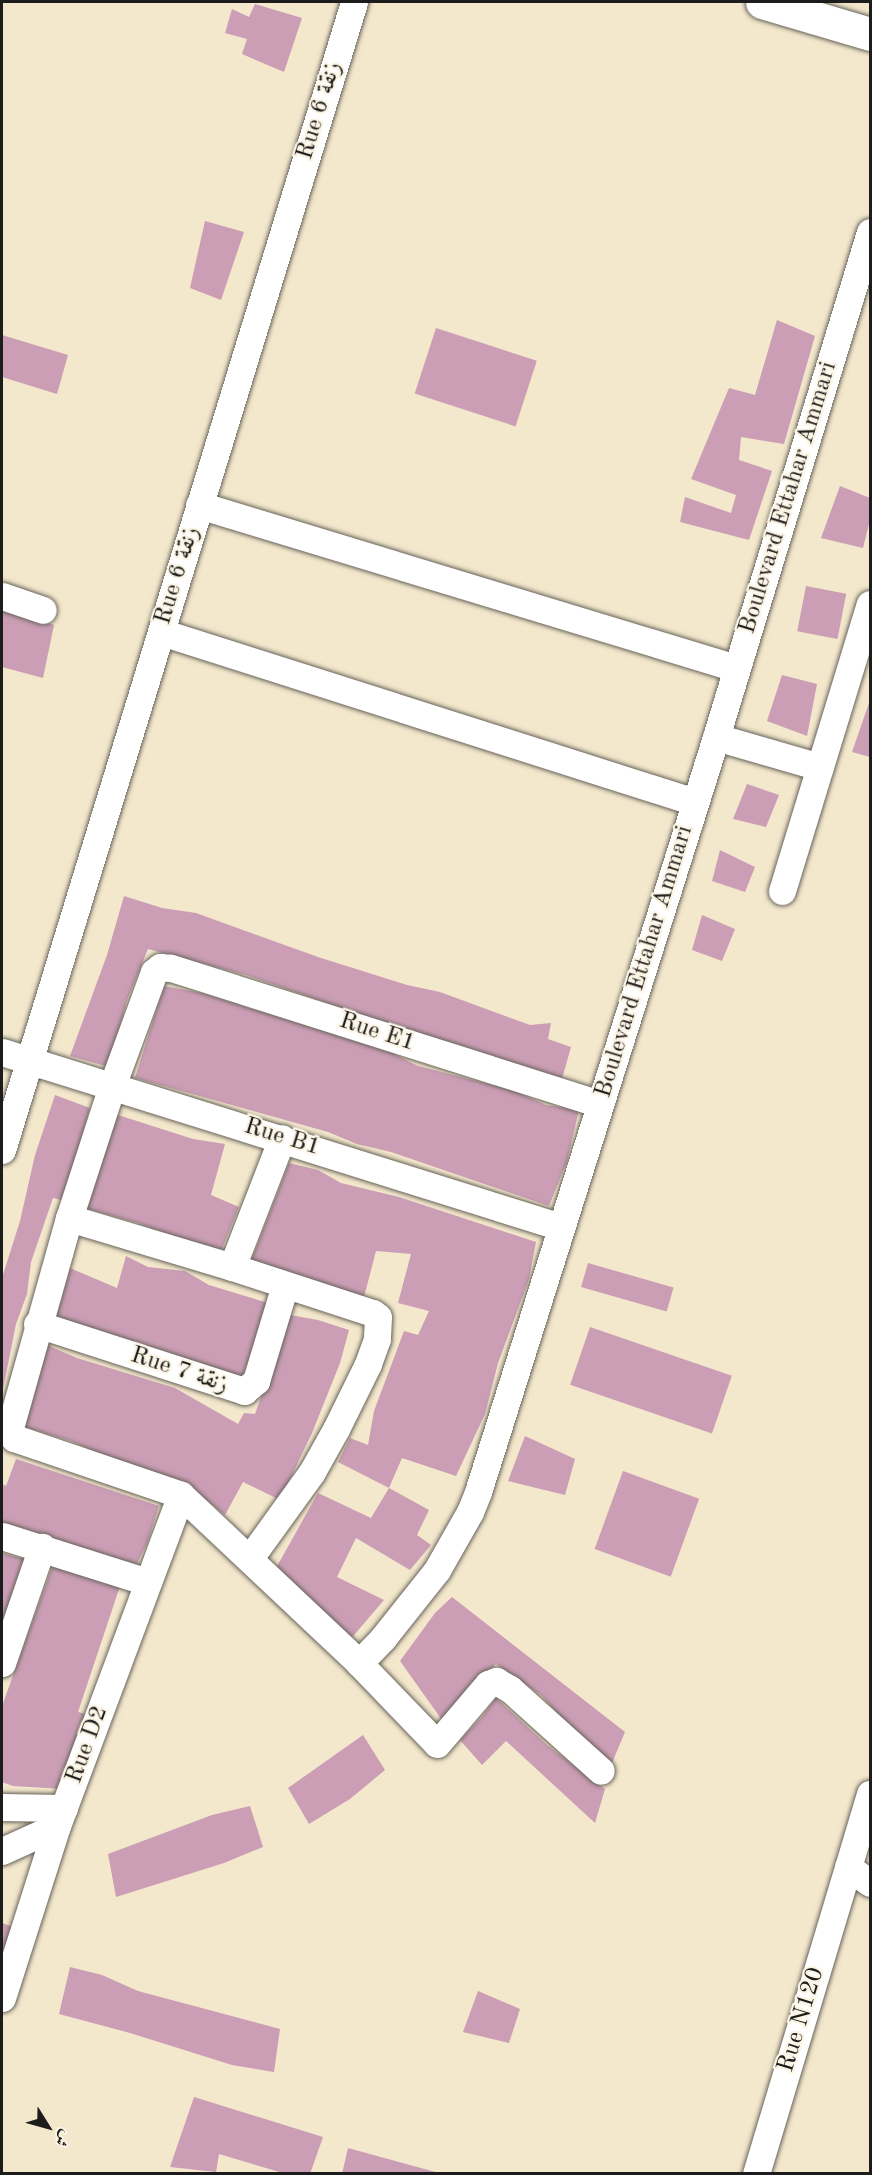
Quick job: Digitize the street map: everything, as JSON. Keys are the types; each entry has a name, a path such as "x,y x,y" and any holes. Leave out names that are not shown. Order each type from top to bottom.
{"main road":[{"path":"762,2 870,34"}],"street":[{"name":"Rue 6 زنقة","path":"2,1150 354,2"},
{"name":"Boulevard Ettahar Ammari","path":"359,1663 436,1570 470,1512 716,737 870,232"},
{"path":"200,506 736,668"},
{"path":"2,596 43,610"},
{"path":"782,891 870,604"},
{"path":"161,632 695,802"},
{"path":"716,737 820,767"},
{"name":"Rue E1","path":"112,1086 154,972 160,967 170,968 600,1104"},
{"name":"Rue B1","path":"2,1052 561,1227"},
{"path":"112,1086 37,1324 11,1423 14,1438 181,1495 359,1663 437,1744 488,1684 496,1681 510,1689 601,1771"},
{"path":"232,1267 282,1138"},
{"path":"69,1218 232,1267 373,1313 378,1317 379,1329 368,1364 331,1438 290,1504 250,1558"},
{"name":"Rue 7 زنقة","path":"37,1324 244,1391 256,1381 285,1285"},
{"name":"Rue D2","path":"2,1998 61,1817 181,1495"},
{"path":"2,1536 148,1582"},
{"path":"2,1663 42,1547"},
{"name":"Rue N120","path":"756,2174 870,1794"},
{"path":"2,1807 61,1817"},
{"path":"2,1851 61,1817"},
{"path":"848,1868 870,1883"}],"building":[{"path":"255,4 302,18 284,72 242,54 247,39 225,33 232,9 249,17"},
{"path":"205,221 244,232 221,300 190,288"},
{"path":"777,320 815,336 784,444 741,437 739,460 772,471 749,540 680,522 685,497 731,513 736,495 691,479 729,388 755,395"},
{"path":"436,328 537,361 515,426 415,394"},
{"path":"2,335 68,355 57,394 2,377"},
{"path":"840,486 870,498 870,520 863,548 821,538"},
{"path":"806,586 846,594 837,639 797,631"},
{"path":"2,607 54,625 43,678 2,667"},
{"path":"782,675 817,684 807,736 767,721"},
{"path":"870,700 870,757 852,752"},
{"path":"747,784 779,795 766,827 733,819"},
{"path":"720,850 755,867 745,892 712,881"},
{"path":"124,896 162,908 196,913 318,957 407,985 440,992 530,1025 551,1023 548,1039 571,1047 562,1079 457,1044 426,1037 246,975 148,949 127,1000 109,1067 70,1056 107,955"},
{"path":"702,915 735,929 722,961 692,950"},
{"path":"164,986 202,993 390,1052 418,1066 512,1090 546,1105 579,1110 567,1161 549,1206 391,1152 357,1144 328,1132 135,1078"},
{"path":"55,1095 90,1108 73,1168 61,1200 53,1198 31,1262 27,1294 16,1324 2,1394 2,1278 20,1221 35,1155"},
{"path":"115,1114 193,1139 225,1144 211,1195 239,1207 219,1256 138,1223 85,1208"},
{"path":"289,1163 318,1170 341,1183 399,1197 536,1242 529,1279 498,1363 485,1414 456,1476 402,1458 389,1488 338,1462 350,1438 368,1445 374,1411 404,1331 418,1335 429,1311 398,1303 411,1254 376,1251 363,1301 250,1264"},
{"path":"126,1256 148,1267 185,1271 209,1285 268,1303 240,1385 54,1326 70,1268 117,1288"},
{"path":"588,1263 674,1288 667,1312 581,1287"},
{"path":"290,1315 318,1320 349,1330 340,1363 312,1433 280,1500 243,1482 225,1515 195,1491 127,1466 71,1441 25,1427 47,1345 77,1358 175,1388 238,1424 244,1413 255,1414"},
{"path":"590,1327 732,1376 712,1434 570,1385"},
{"path":"525,1436 575,1459 565,1495 508,1481"},
{"path":"16,1459 159,1506 148,1541 134,1570 2,1525 2,1484 6,1486"},
{"path":"623,1471 699,1499 671,1577 595,1549"},
{"path":"389,1488 429,1510 417,1535 431,1545 410,1570 356,1538 337,1577 384,1600 349,1641 276,1568 318,1493 371,1518"},
{"path":"2,1553 24,1559 2,1627"},
{"path":"53,1565 121,1583 78,1712 86,1714 64,1789 13,1786 2,1782 2,1706"},
{"path":"452,1597 625,1732 612,1763 574,1732 542,1696 496,1664 442,1720 400,1661 435,1613"},
{"path":"496,1698 547,1745 605,1789 595,1823 506,1741 482,1765 460,1740"},
{"path":"363,1735 385,1770 350,1799 309,1824 288,1788"},
{"path":"250,1806 263,1847 224,1863 116,1897 108,1854 212,1815"},
{"path":"2,1923 16,1928 2,1978"},
{"path":"70,1967 102,1975 138,1991 280,2029 274,2072 232,2065 130,2033 59,2014"},
{"path":"478,1991 520,2009 509,2043 463,2032"},
{"path":"194,2097 323,2137 310,2174 286,2174 219,2154 216,2172 170,2167"},
{"path":"348,2148 439,2173 439,2174 342,2174"}]}
